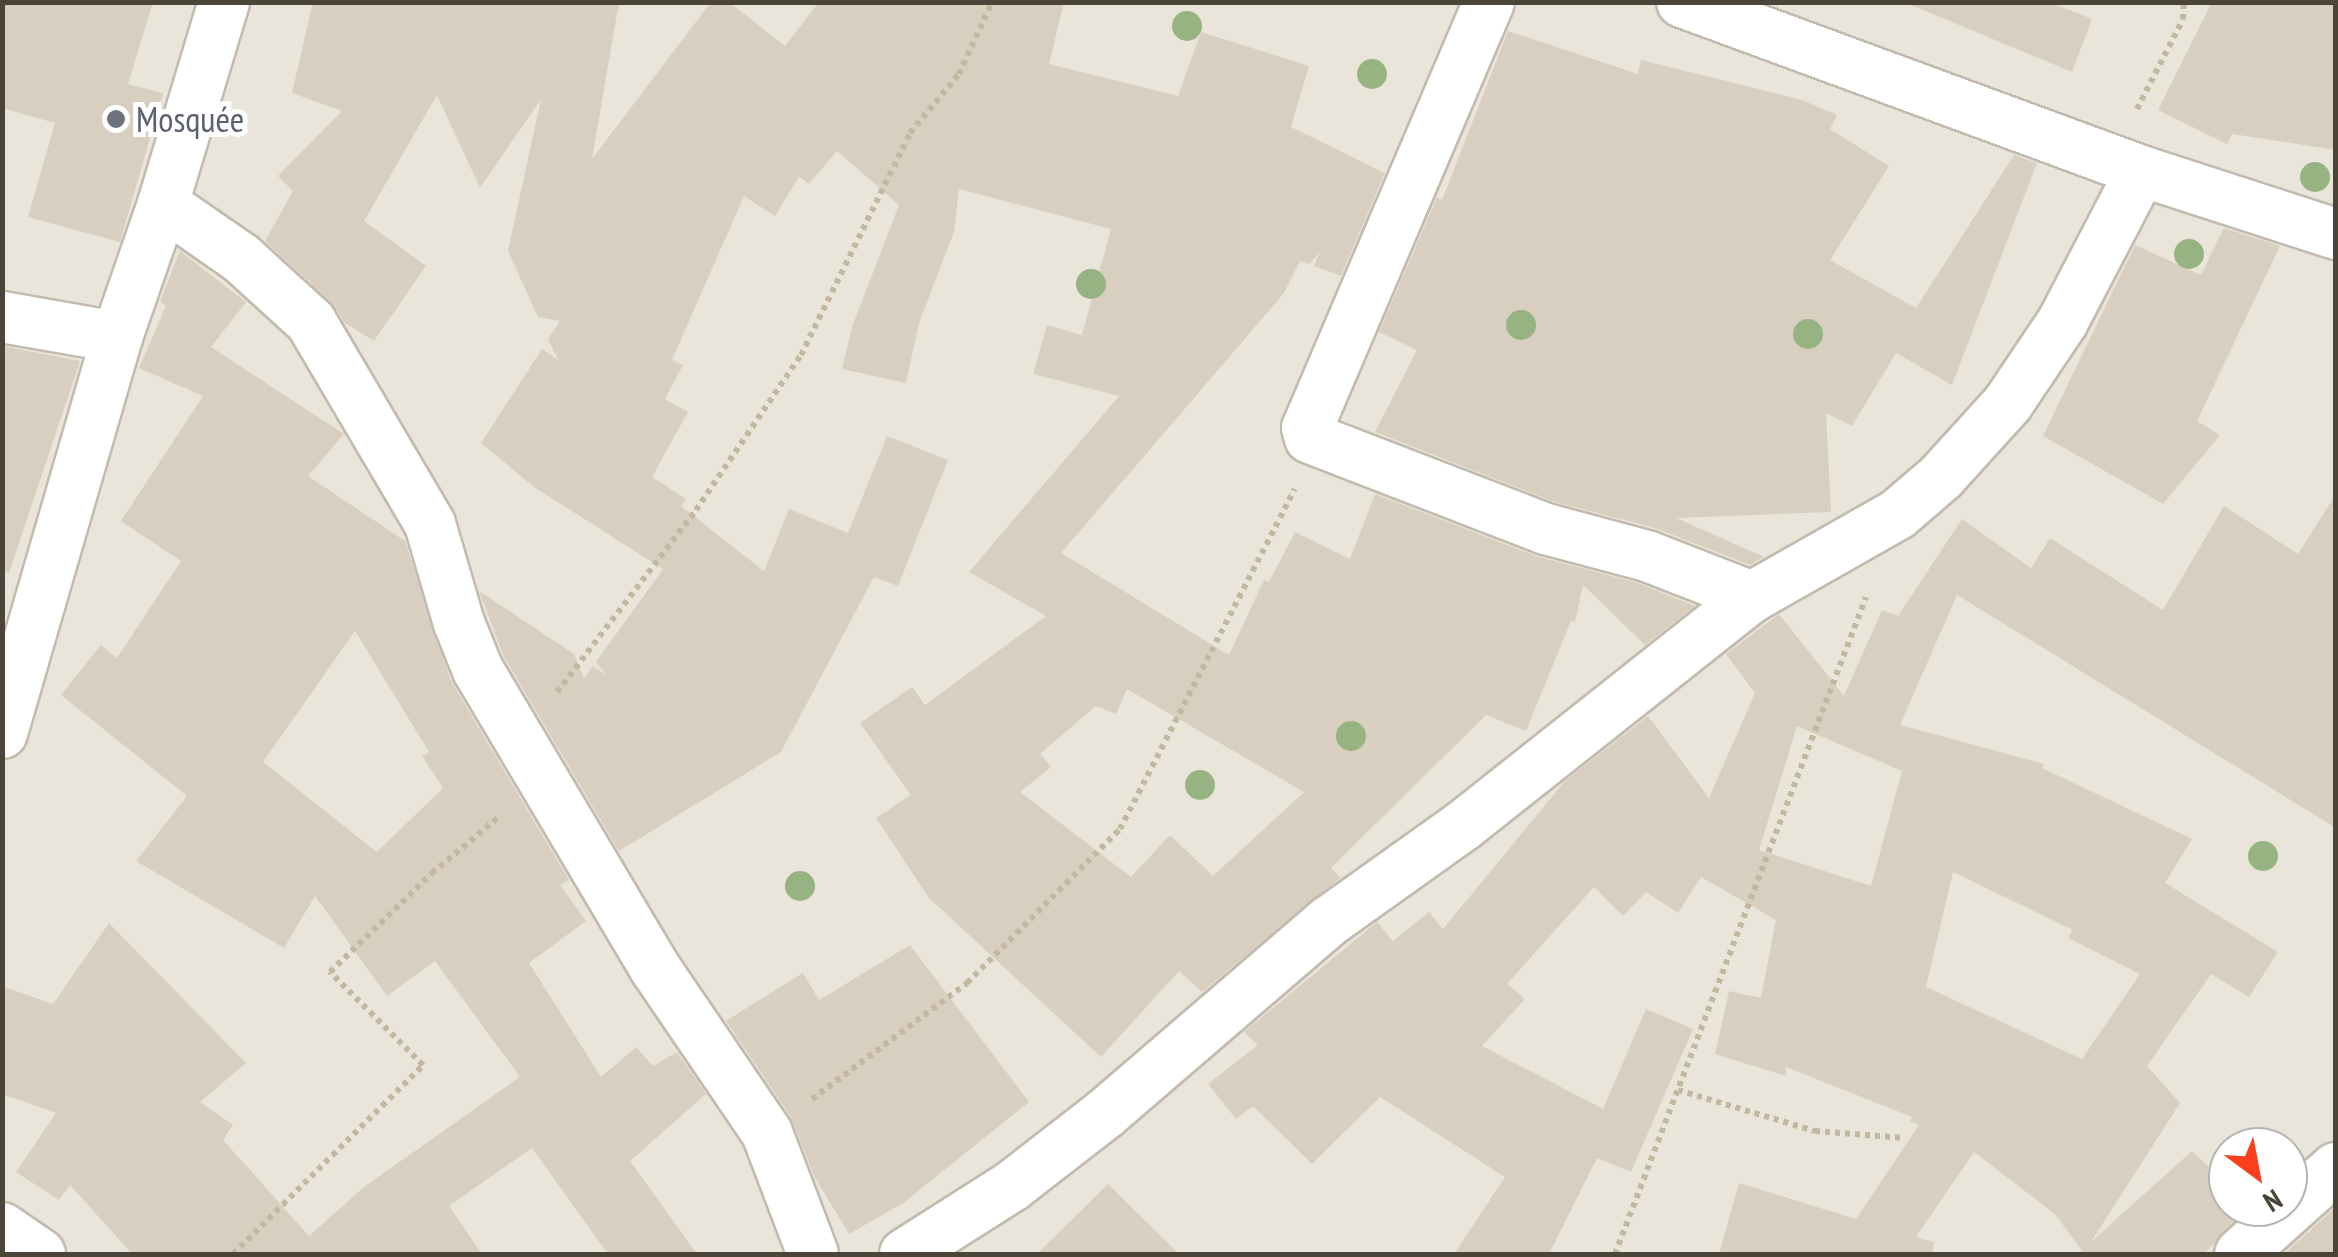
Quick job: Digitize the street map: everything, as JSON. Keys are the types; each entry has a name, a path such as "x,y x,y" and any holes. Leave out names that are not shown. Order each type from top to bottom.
{"street":[{"path":"2,732 117,337 163,204 224,2"},
{"path":"1489,2 1307,428 1318,443 1546,530 1647,556 1752,597"},
{"path":"1682,2 2141,171 2336,234"},
{"path":"905,1254 1012,1186 1075,1138 1328,922 1464,825 1752,597 1898,514 1941,477 2008,403 2064,322 2141,171"},
{"path":"163,204 241,258 311,322 418,500 478,670 654,968 767,1133 813,1254"},
{"path":"2,316 117,337"},
{"path":"2240,1254 2336,1168"},
{"path":"2,1228 40,1254"}],"path":[{"path":"233,1254 423,1064 330,972 432,873 532,761 800,355 910,133 959,74 992,2"},
{"path":"2141,171 2136,106 2184,18 2184,2"},
{"path":"767,1133 967,983 1120,829 1318,443"},
{"path":"1615,1254 1898,514"},
{"path":"1678,1090 1815,1131 1905,1138"}],"shaded area":[{"path":"2,3 2335,3 2335,1254 3,1254"}],"building":[{"path":"2,2 153,2 128,84 163,93 120,242 28,217 55,123 2,108"},
{"path":"313,2 619,2 592,159 711,2 729,2 785,46 819,2 1064,2 1049,64 1178,96 1201,32 1309,66 1291,127 1385,173 1341,276 1314,266 1320,252 1309,264 1300,261 1284,293 1061,553 1229,655 1264,580 1269,582 1295,532 1350,559 1375,494 1536,556 1638,583 1695,606 1645,645 1583,585 1575,622 1571,621 1526,731 1486,715 1331,868 1340,878 1202,992 1179,971 1101,1057 929,898 876,818 911,795 860,723 912,687 925,705 1046,616 969,572 1119,396 1033,374 1047,325 1082,335 1111,229 959,189 954,232 919,323 906,383 842,369 852,327 899,205 837,151 809,184 799,177 775,216 744,196 672,360 683,365 665,399 688,412 652,477 686,499 681,506 764,571 789,509 848,533 887,436 948,460 898,586 874,577 781,752 619,851 504,657 479,591 574,654 584,678 593,666 607,676 596,662 663,569 534,487 481,443 542,349 558,360 548,339 560,321 538,317 508,251 541,99 480,188 437,95 364,221 426,266 374,341 345,323 330,301 265,241 293,191 278,176 342,111 292,93","holes":["1127,689 1304,792 1213,876 1170,835 1131,877 1020,792 1051,767 1040,754 1096,706 1116,714"]},
{"path":"1904,2 2049,2 2092,19 2072,72"},
{"path":"2212,2 2336,2 2336,150 2232,134 2227,144 2158,110"},
{"path":"1508,31 1638,74 1641,60 1802,100 1837,115 1830,129 1889,166 1830,260 1916,308 2014,155 2037,163 1952,385 1896,353 1852,426 1826,413 1831,512 1676,518 1764,557 1750,565 1655,528 1555,502 1375,432 1417,350 1379,332 1437,197 1442,200"},
{"path":"2224,228 2280,246 2197,421 2220,435 2163,504 2043,436 2135,245 2201,275"},
{"path":"180,251 246,302 211,347 344,434 308,476 405,541 451,681 569,880 560,885 586,921 529,963 601,1077 636,1047 653,1066 677,1052 706,1094 630,1161 697,1254 608,1254 532,1148 449,1206 482,1254 132,1254 70,1185 59,1200 16,1172 56,1113 2,1094 2,986 53,1004 109,923 246,1063 200,1102 233,1125 223,1140 309,1236 364,1187 520,1077 435,961 387,996 315,896 284,948 136,861 187,796 61,695 101,645 117,658 181,561 121,521 203,396 139,368 166,306 160,301","holes":["355,631 429,752 422,756 443,788 377,852 263,762"]},
{"path":"2,346 80,361 9,573 2,572"},
{"path":"2336,494 2336,828 1957,595 1900,725 2044,764 2042,768 2192,839 2165,883 2278,952 2249,997 2211,974 2147,1066 2180,1103 2091,1242 2192,1151 2208,1166 2208,1227 2230,1227 2204,1254 2077,1254 2082,1251 2055,1214 1974,1152 1916,1237 1934,1242 1932,1254 1719,1254 1739,1183 1856,1219 1919,1125 1910,1121 1912,1117 1786,1067 1786,1076 1715,1054 1729,991 1761,998 1776,920 1701,877 1678,913 1646,892 1623,916 1594,887 1507,984 1525,999 1482,1046 1603,1109 1646,1009 1693,1029 1631,1172 1597,1158 1549,1254 1454,1254 1505,1177 1380,1097 1312,1164 1253,1106 1236,1119 1208,1084 1258,1045 1244,1032 1377,922 1393,941 1429,912 1443,929 1565,781 1648,716 1709,798 1755,693 1726,654 1779,614 1844,696 1882,610 1898,616 1962,519 2031,568 2050,538 2163,610 2224,506 2298,554","holes":["1797,726 1902,771 1871,886 1759,850","1953,872 2073,930 2068,938 2140,974 2082,1059 1926,987"]},
{"path":"910,945 1029,1102 903,1203 849,1234 814,1176 791,1117 726,1021 803,973 819,1000"},
{"path":"1108,1184 1179,1254 1037,1254"},
{"path":"2336,1207 2336,1254 2286,1252"}],"place":[{"name":"Mosquée","path":"116,119"}]}
